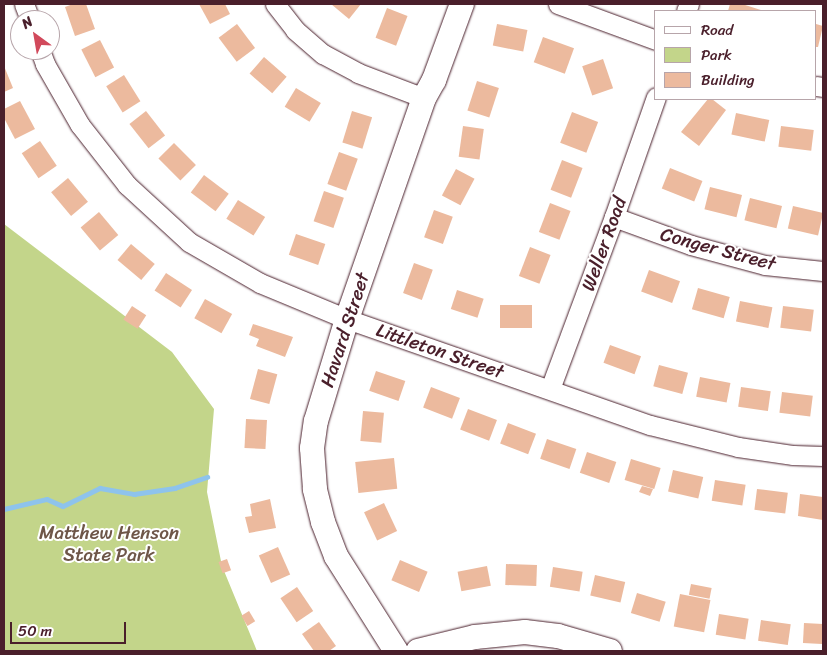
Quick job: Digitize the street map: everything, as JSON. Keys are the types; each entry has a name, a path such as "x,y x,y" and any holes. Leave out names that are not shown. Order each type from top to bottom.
{"street":[{"path":"275,4 295,30 323,54 358,73 424,98"},
{"name":"Havard Street","path":"396,651 336,556 323,522 315,489 312,448 316,421 347,318 424,98 434,80 462,4"},
{"path":"558,4 654,39"},
{"name":"Littleton Street","path":"44,60 86,133 127,185 189,242 260,283 347,318 650,425 738,447 793,455 823,456"},
{"name":"Weller Road","path":"550,389 655,100"},
{"name":"Conger Street","path":"614,217 691,245 765,265 823,271"},
{"path":"418,651 475,636 525,632 558,636 610,651"}],"green space":[{"name":"Matthew Henson State Park","path":"4,224 172,352 214,409 207,492 222,566 257,651 4,651"}],"building":[{"path":"73,4 86,4 95,29 75,36 65,7"},
{"path":"199,4 225,4 230,14 210,24"},
{"path":"331,4 361,4 349,19"},
{"path":"730,4 742,4 761,10 728,10"},
{"path":"387,8 408,16 396,46 376,38"},
{"path":"237,24 255,48 237,62 219,38"},
{"path":"497,24 527,30 523,52 493,46"},
{"path":"817,24 823,26 817,47"},
{"path":"543,37 574,48 565,74 534,62"},
{"path":"100,40 114,68 95,77 81,50"},
{"path":"264,57 287,77 272,93 250,74"},
{"path":"603,59 613,88 592,95 582,66"},
{"path":"4,66 13,88 4,92"},
{"path":"124,75 140,101 123,112 106,86"},
{"path":"477,81 499,88 489,118 467,110"},
{"path":"296,88 321,103 310,122 285,107"},
{"path":"707,100 713,100 726,110 699,146 681,132"},
{"path":"20,101 35,129 15,139 4,118 4,109"},
{"path":"146,111 165,135 149,148 129,124"},
{"path":"352,111 372,117 362,149 342,143"},
{"path":"572,112 598,122 586,153 560,143"},
{"path":"736,113 769,120 765,142 731,135"},
{"path":"463,126 484,129 479,160 459,157"},
{"path":"781,126 814,130 811,151 778,147"},
{"path":"40,141 57,166 39,178 22,153"},
{"path":"174,143 196,165 180,180 158,159"},
{"path":"339,152 358,159 346,191 327,184"},
{"path":"562,160 583,168 571,198 551,190"},
{"path":"670,168 702,181 694,202 662,188"},
{"path":"456,169 475,179 460,205 442,195"},
{"path":"204,175 229,194 216,211 191,193"},
{"path":"68,178 88,202 71,216 51,192"},
{"path":"710,187 742,195 736,217 704,209"},
{"path":"324,191 344,198 333,228 314,221"},
{"path":"750,198 782,206 776,228 744,220"},
{"path":"238,200 265,217 253,236 226,219"},
{"path":"550,203 571,211 559,240 539,232"},
{"path":"793,206 823,213 818,235 788,228"},
{"path":"434,210 453,217 443,244 424,237"},
{"path":"99,212 118,235 100,250 81,227"},
{"path":"296,234 325,244 318,265 289,255"},
{"path":"131,244 155,264 141,280 118,260"},
{"path":"530,247 551,255 539,284 519,276"},
{"path":"414,263 433,270 422,300 403,293"},
{"path":"649,270 680,281 672,303 641,292"},
{"path":"166,273 192,290 181,307 155,291"},
{"path":"698,288 730,297 724,318 692,309"},
{"path":"457,290 484,299 477,318 451,309"},
{"path":"205,299 232,314 221,333 194,318"},
{"path":"740,301 772,307 768,328 736,322"},
{"path":"500,305 532,305 532,328 500,328"},
{"path":"132,306 146,315 138,329 123,319"},
{"path":"783,306 814,310 811,332 780,328"},
{"path":"253,324 293,337 285,357 256,346 259,339 249,335"},
{"path":"610,345 641,356 635,374 604,363"},
{"path":"659,365 688,373 682,394 653,386"},
{"path":"258,369 277,374 269,404 250,399"},
{"path":"376,371 405,381 398,401 369,391"},
{"path":"700,377 730,383 727,403 696,397"},
{"path":"431,387 460,398 452,419 423,408"},
{"path":"741,387 771,391 768,411 738,407"},
{"path":"782,392 813,396 810,417 779,413"},
{"path":"468,409 497,420 489,441 460,430"},
{"path":"363,411 384,413 381,443 360,441"},
{"path":"246,419 267,420 265,449 244,448"},
{"path":"508,423 536,434 528,454 500,444"},
{"path":"547,439 576,449 569,469 540,459"},
{"path":"587,452 616,462 609,483 580,473"},
{"path":"394,458 397,489 358,493 355,462"},
{"path":"631,459 661,468 654,489 625,480"},
{"path":"673,470 703,477 698,498 668,491"},
{"path":"715,480 746,485 742,506 712,501"},
{"path":"642,486 653,489 650,496 639,492"},
{"path":"757,489 788,493 785,514 754,510"},
{"path":"800,494 823,497 823,520 798,516"},
{"path":"270,499 276,528 249,533 245,517 252,516 250,504"},
{"path":"384,503 397,531 377,540 364,512"},
{"path":"278,547 290,574 271,583 259,556"},
{"path":"227,559 231,570 223,573 219,562"},
{"path":"400,560 428,572 419,592 391,580"},
{"path":"506,564 537,565 536,586 505,585"},
{"path":"487,566 491,586 461,591 458,572"},
{"path":"553,567 583,572 580,591 550,587"},
{"path":"595,575 625,582 620,602 590,595"},
{"path":"691,584 712,588 710,599 689,595"},
{"path":"297,587 313,611 297,622 280,598"},
{"path":"637,593 666,602 660,622 631,613"},
{"path":"680,594 710,600 704,632 674,626"},
{"path":"249,611 255,621 247,626 241,616"},
{"path":"719,614 749,619 745,639 716,635"},
{"path":"761,620 791,624 788,645 758,641"},
{"path":"319,622 336,646 329,651 314,651 302,634"},
{"path":"804,623 823,624 822,644 803,643"}],"waterway":[{"path":"4,509 47,499 63,506 100,488 134,494 175,488 207,477"}]}
